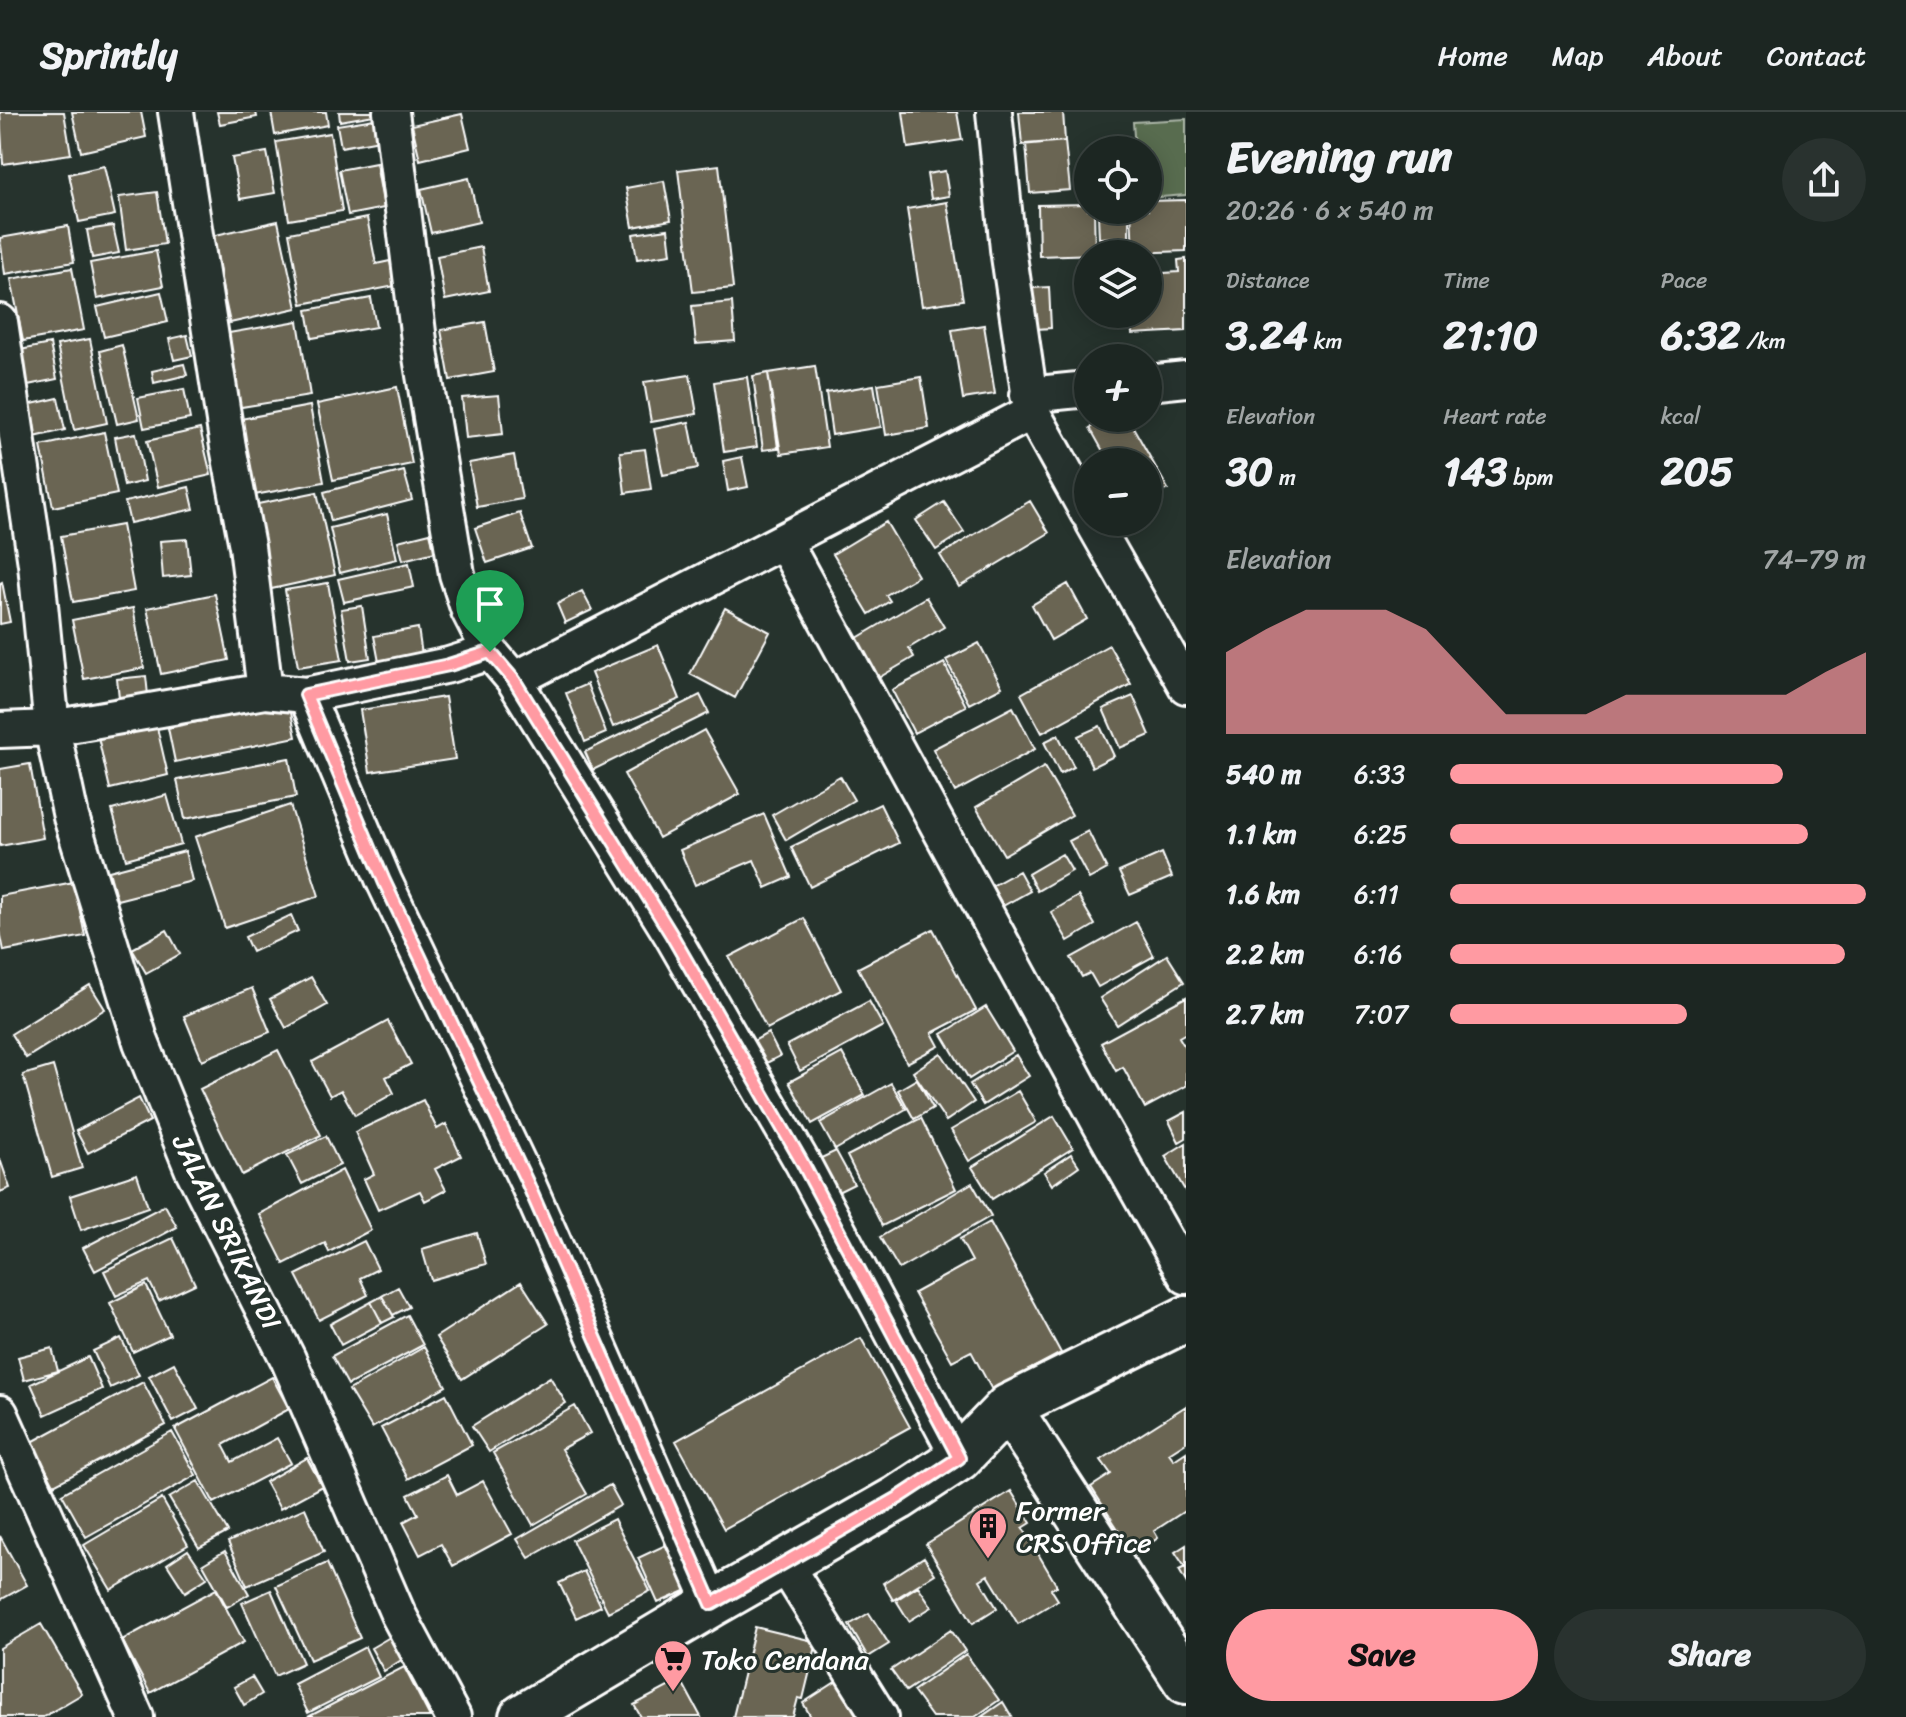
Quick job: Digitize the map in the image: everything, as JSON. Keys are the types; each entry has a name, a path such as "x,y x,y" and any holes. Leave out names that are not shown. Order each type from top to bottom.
{"main road":[{"path":"522,1717 898,1498 959,1458 1008,1407 1186,1319"},
{"path":"1008,1407 1186,1681"}],"street":[{"path":"176,112 228,447 247,546 265,691"},
{"path":"391,112 421,357 457,574 469,611 490,652 514,680 671,934 802,1162 959,1458"},
{"path":"994,112 1008,249 1030,404 1074,487"},
{"name":"JALAN SRIKANDI","path":"0,322 36,564 52,728 71,817 146,1056 192,1168 288,1359 398,1614 453,1717"},
{"path":"1162,382 1186,379"},
{"path":"514,680 784,542 1030,404 1074,393"},
{"path":"1101,536 1186,686"},
{"path":"784,542 1100,1124 1186,1276"},
{"path":"0,730 52,728 265,691 306,695 449,665 490,652"},
{"path":"306,695 384,881 527,1182 712,1604"},
{"path":"0,1413 136,1717"},
{"path":"784,1563 880,1717"}],"green space":[{"path":"1186,119 1186,195 1162,197 1162,136 1134,136 1133,122"}],"building":[{"path":"0,112 64,112 71,154 3,164"},
{"path":"72,112 141,112 146,137 81,152"},
{"path":"217,112 256,112 257,117 220,124"},
{"path":"271,112 326,112 328,125 275,135"},
{"path":"339,112 373,112 374,115 340,121"},
{"path":"903,112 957,112 962,140 908,148"},
{"path":"1019,112 1063,112 1065,141 1022,145"},
{"path":"462,114 470,148 420,160 412,125"},
{"path":"381,118 385,139 341,147 337,125"},
{"path":"330,133 342,211 289,220 276,142"},
{"path":"1065,141 1070,190 1030,193 1026,144"},
{"path":"267,152 275,193 240,199 232,158"},
{"path":"376,163 384,208 348,215 339,170"},
{"path":"719,165 733,288 693,292 678,170"},
{"path":"104,166 115,215 79,222 69,174"},
{"path":"945,171 949,196 931,199 927,174"},
{"path":"469,178 479,222 431,233 421,189"},
{"path":"664,181 671,220 633,227 626,188"},
{"path":"157,192 165,244 126,250 119,197"},
{"path":"1186,200 1186,251 1162,252 1162,240 1132,240 1132,224 1162,224 1162,201"},
{"path":"947,202 963,300 922,306 907,209"},
{"path":"1074,204 1074,224 1094,224 1095,240 1074,240 1074,255 1039,256 1038,205"},
{"path":"367,218 376,264 390,261 395,286 302,304 289,233"},
{"path":"278,221 297,308 230,323 211,236"},
{"path":"1098,224 1129,224 1129,237 1099,238"},
{"path":"68,226 74,262 5,274 0,238"},
{"path":"113,226 119,253 92,258 87,230"},
{"path":"668,229 671,254 637,259 633,234"},
{"path":"481,247 489,291 445,300 437,256"},
{"path":"156,251 163,286 97,299 90,263"},
{"path":"1186,259 1186,331 1132,334 1131,328 1162,328 1162,273 1179,272 1178,260"},
{"path":"72,268 84,330 23,341 11,279"},
{"path":"1049,287 1051,328 1021,330 1018,289"},
{"path":"161,292 168,322 104,337 97,307"},
{"path":"371,298 376,327 312,338 307,310"},
{"path":"732,302 735,341 696,344 692,306"},
{"path":"298,321 310,396 235,408 223,334"},
{"path":"485,322 494,372 450,380 441,330"},
{"path":"984,325 995,394 963,399 952,330"},
{"path":"187,335 192,356 174,360 169,339"},
{"path":"90,339 107,423 74,430 57,345"},
{"path":"50,344 57,379 23,386 15,351"},
{"path":"122,345 139,419 117,424 100,351"},
{"path":"184,364 187,375 154,383 152,371"},
{"path":"815,366 827,447 781,454 768,373"},
{"path":"768,373 778,448 763,450 753,376"},
{"path":"690,375 697,414 651,422 644,382"},
{"path":"747,377 757,447 724,452 714,382"},
{"path":"921,377 929,428 886,435 878,384"},
{"path":"874,385 881,427 832,435 826,393"},
{"path":"397,387 412,464 333,480 317,404"},
{"path":"184,389 190,419 144,428 138,398"},
{"path":"499,395 503,434 466,438 462,398"},
{"path":"58,398 65,430 30,438 23,406"},
{"path":"310,406 324,482 249,496 235,420"},
{"path":"689,422 698,468 663,475 654,429"},
{"path":"200,429 211,475 158,487 147,441"},
{"path":"104,432 117,494 53,507 41,446"},
{"path":"1092,432 1136,432 1145,448 1101,448"},
{"path":"136,433 145,481 124,486 115,437"},
{"path":"645,449 651,489 625,493 620,452"},
{"path":"514,455 522,499 477,507 469,463"},
{"path":"742,457 748,487 728,491 723,461"},
{"path":"404,471 412,500 331,521 324,492"},
{"path":"1162,478 1168,489 1162,492"},
{"path":"189,487 194,509 130,523 125,502"},
{"path":"317,492 335,575 267,590 248,506"},
{"path":"1030,501 1049,533 959,587 940,555"},
{"path":"944,502 964,532 936,550 916,520"},
{"path":"520,513 532,548 487,563 475,528"},
{"path":"387,514 397,559 340,573 330,528"},
{"path":"886,522 918,576 886,595 890,601 869,614 833,554"},
{"path":"122,525 134,591 73,602 61,536"},
{"path":"430,533 435,552 403,560 398,541"},
{"path":"187,539 191,575 163,578 160,541"},
{"path":"409,563 414,587 344,602 338,579"},
{"path":"0,583 10,622 0,624"},
{"path":"328,583 342,660 298,667 285,590"},
{"path":"1068,584 1087,619 1051,640 1032,605"},
{"path":"582,591 592,610 565,623 557,604"},
{"path":"215,594 229,660 161,674 147,608"},
{"path":"926,597 944,627 909,648 914,657 875,680 852,641"},
{"path":"362,606 370,658 350,661 341,609"},
{"path":"133,608 144,668 84,679 72,620"},
{"path":"725,608 770,632 735,698 690,674"},
{"path":"418,628 422,655 379,662 374,636"},
{"path":"979,643 1002,687 969,704 946,660"},
{"path":"658,645 680,699 613,727 591,673"},
{"path":"1109,645 1131,684 1042,733 1021,694"},
{"path":"944,663 966,706 914,733 892,690"},
{"path":"146,676 148,695 119,698 117,679"},
{"path":"587,684 606,733 585,742 566,693"},
{"path":"700,695 709,713 593,770 585,752"},
{"path":"1133,696 1150,735 1120,748 1103,709"},
{"path":"445,697 455,759 370,772 360,710"},
{"path":"289,703 296,737 175,762 168,728"},
{"path":"1013,707 1035,749 955,792 933,749"},
{"path":"156,723 168,775 110,789 98,737"},
{"path":"1100,726 1114,756 1092,767 1078,736"},
{"path":"704,730 740,794 659,838 624,774"},
{"path":"1058,735 1074,767 1060,774 1044,742"},
{"path":"289,758 296,797 185,819 177,780"},
{"path":"30,764 43,838 0,846 0,769"},
{"path":"1044,767 1072,815 1004,855 976,807"},
{"path":"840,776 854,800 786,840 772,815"},
{"path":"167,795 181,844 126,859 112,810"},
{"path":"880,804 899,843 810,887 791,847"},
{"path":"290,805 319,896 225,928 195,837"},
{"path":"764,814 791,877 766,888 754,860 695,885 680,850"},
{"path":"1088,831 1107,869 1089,879 1069,841"},
{"path":"185,851 192,881 117,900 109,871"},
{"path":"1162,853 1172,877 1130,895 1119,872"},
{"path":"1062,854 1072,871 1037,891 1028,874"},
{"path":"1019,871 1030,891 1003,906 992,886"},
{"path":"74,882 85,936 4,951 0,931 0,896"},
{"path":"1078,896 1095,925 1068,941 1051,912"},
{"path":"291,915 298,931 252,952 245,937"},
{"path":"804,918 841,990 767,1029 729,957"},
{"path":"1136,922 1154,956 1098,987 1090,973 1082,977 1071,958"},
{"path":"933,929 976,1010 932,1033 939,1046 907,1063 858,968"},
{"path":"167,930 180,954 146,973 132,949"},
{"path":"1167,955 1184,982 1117,1025 1100,998"},
{"path":"311,977 327,1005 286,1028 270,999"},
{"path":"90,985 105,1009 26,1058 11,1034"},
{"path":"252,988 270,1032 202,1060 184,1016"},
{"path":"1186,997 1186,1033 1179,1037 1186,1049 1186,1086 1145,1108 1123,1067 1116,1071 1101,1043"},
{"path":"869,1001 883,1026 800,1071 787,1045"},
{"path":"986,1007 1013,1051 969,1079 942,1034"},
{"path":"388,1021 411,1064 386,1077 394,1093 355,1115 341,1090 330,1096 312,1062"},
{"path":"768,1033 780,1056 757,1068 745,1046"},
{"path":"278,1050 321,1135 242,1175 200,1089"},
{"path":"842,1053 865,1095 812,1124 789,1082"},
{"path":"941,1053 974,1102 946,1121 913,1072"},
{"path":"1016,1055 1029,1076 983,1105 970,1084"},
{"path":"53,1066 82,1168 52,1177 23,1075"},
{"path":"917,1079 933,1108 914,1119 898,1090"},
{"path":"891,1083 906,1109 835,1150 820,1123"},
{"path":"1018,1091 1036,1122 969,1161 951,1130"},
{"path":"139,1098 150,1121 88,1153 76,1131"},
{"path":"423,1100 437,1129 446,1124 461,1156 435,1169 446,1190 425,1201 420,1191 378,1210 364,1179 374,1174 355,1132"},
{"path":"1186,1112 1186,1138 1179,1142 1169,1121"},
{"path":"1054,1116 1073,1148 992,1199 972,1167"},
{"path":"921,1118 956,1189 882,1226 847,1156"},
{"path":"326,1136 340,1165 302,1184 287,1155"},
{"path":"1186,1143 1186,1192 1165,1156"},
{"path":"836,1151 854,1184 834,1194 817,1160"},
{"path":"1071,1154 1079,1166 1052,1185 1044,1172"},
{"path":"0,1159 10,1188 0,1192"},
{"path":"342,1170 371,1230 329,1252 325,1243 284,1264 259,1214"},
{"path":"137,1174 148,1207 81,1230 70,1196"},
{"path":"972,1183 991,1216 899,1269 880,1237"},
{"path":"165,1205 177,1227 95,1271 83,1248"},
{"path":"990,1222 1061,1353 992,1390 971,1351 952,1361 914,1293 972,1261 960,1239"},
{"path":"477,1233 486,1264 431,1280 422,1249"},
{"path":"173,1238 195,1284 159,1301 149,1281 116,1296 104,1271"},
{"path":"364,1241 378,1269 360,1278 368,1295 319,1320 296,1275"},
{"path":"521,1282 548,1324 462,1379 436,1337"},
{"path":"146,1285 170,1335 133,1352 110,1303"},
{"path":"398,1287 409,1307 393,1315 382,1296"},
{"path":"382,1296 394,1317 382,1323 371,1302"},
{"path":"371,1302 382,1323 341,1345 330,1324"},
{"path":"407,1315 423,1345 348,1385 332,1356"},
{"path":"121,1338 139,1375 110,1388 93,1351"},
{"path":"861,1338 910,1427 724,1529 676,1441"},
{"path":"424,1347 446,1386 372,1428 349,1390"},
{"path":"52,1348 58,1371 24,1380 18,1357"},
{"path":"88,1357 102,1389 45,1415 31,1384"},
{"path":"174,1363 198,1409 173,1422 149,1376"},
{"path":"272,1377 289,1409 223,1445 232,1462 277,1438 291,1463 214,1503 175,1429"},
{"path":"550,1377 566,1403 489,1452 472,1426"},
{"path":"143,1382 166,1425 54,1485 32,1442"},
{"path":"446,1394 472,1445 408,1479 381,1428"},
{"path":"575,1406 590,1433 561,1449 587,1494 533,1525 493,1453"},
{"path":"1186,1406 1186,1442 1169,1453 1174,1460 1186,1452 1186,1510 1154,1531 1158,1538 1134,1554 1091,1487 1111,1474 1101,1460"},
{"path":"172,1432 196,1475 86,1537 62,1494"},
{"path":"307,1458 322,1486 280,1509 265,1482"},
{"path":"447,1475 457,1495 483,1481 512,1534 453,1566 441,1544 420,1555 403,1522 418,1514 408,1495"},
{"path":"198,1481 228,1532 199,1548 169,1498"},
{"path":"610,1485 621,1505 529,1558 517,1539"},
{"name":"Former CRS Office","path":"1011,1491 1031,1523 1023,1528 1057,1586 1051,1589 1058,1600 1018,1624 988,1575 980,1580 997,1608 973,1623 926,1544"},
{"path":"162,1499 188,1545 111,1590 84,1545"},
{"path":"305,1508 324,1552 247,1586 228,1542"},
{"path":"614,1519 650,1591 608,1612 572,1540"},
{"path":"0,1536 27,1585 0,1600"},
{"path":"672,1542 692,1588 658,1603 638,1558"},
{"path":"1186,1545 1186,1582 1179,1570 1185,1567 1175,1552"},
{"path":"188,1550 207,1578 185,1592 167,1564"},
{"path":"225,1551 249,1594 227,1607 203,1564"},
{"path":"924,1557 935,1574 893,1600 883,1583"},
{"path":"327,1563 360,1638 310,1660 276,1586"},
{"path":"584,1571 601,1606 576,1618 559,1583"},
{"path":"918,1586 932,1607 909,1621 896,1600"},
{"path":"216,1589 244,1642 150,1693 122,1640"},
{"path":"271,1590 303,1663 275,1676 242,1603"},
{"path":"869,1613 889,1644 868,1657 849,1625"},
{"path":"41,1624 82,1694 43,1717 0,1717 0,1648"},
{"path":"755,1627 817,1642 803,1699 798,1698 793,1717 733,1717"},
{"path":"951,1630 965,1651 906,1691 891,1670"},
{"path":"390,1637 403,1659 384,1671 371,1648"},
{"path":"365,1647 379,1677 308,1713 294,1684"},
{"path":"966,1654 999,1700 975,1717 932,1717 913,1691"},
{"path":"404,1667 430,1717 308,1717"},
{"path":"848,1674 868,1708 854,1717 811,1717 803,1703"},
{"path":"252,1677 262,1694 244,1705 234,1687"},
{"name":"Toko Cendana","path":"681,1680 701,1717 641,1717 634,1705"},
{"path":"1003,1702 1012,1717 981,1717"}],"place":[{"name":"Former CRS Office","path":"988,1560"},
{"name":"Toko Cendana","path":"673,1693"}],"route":[{"path":"490,652 514,680 671,934 802,1162 959,1458 898,1498 712,1604 527,1182 384,881 306,695 449,665 490,652"}]}
